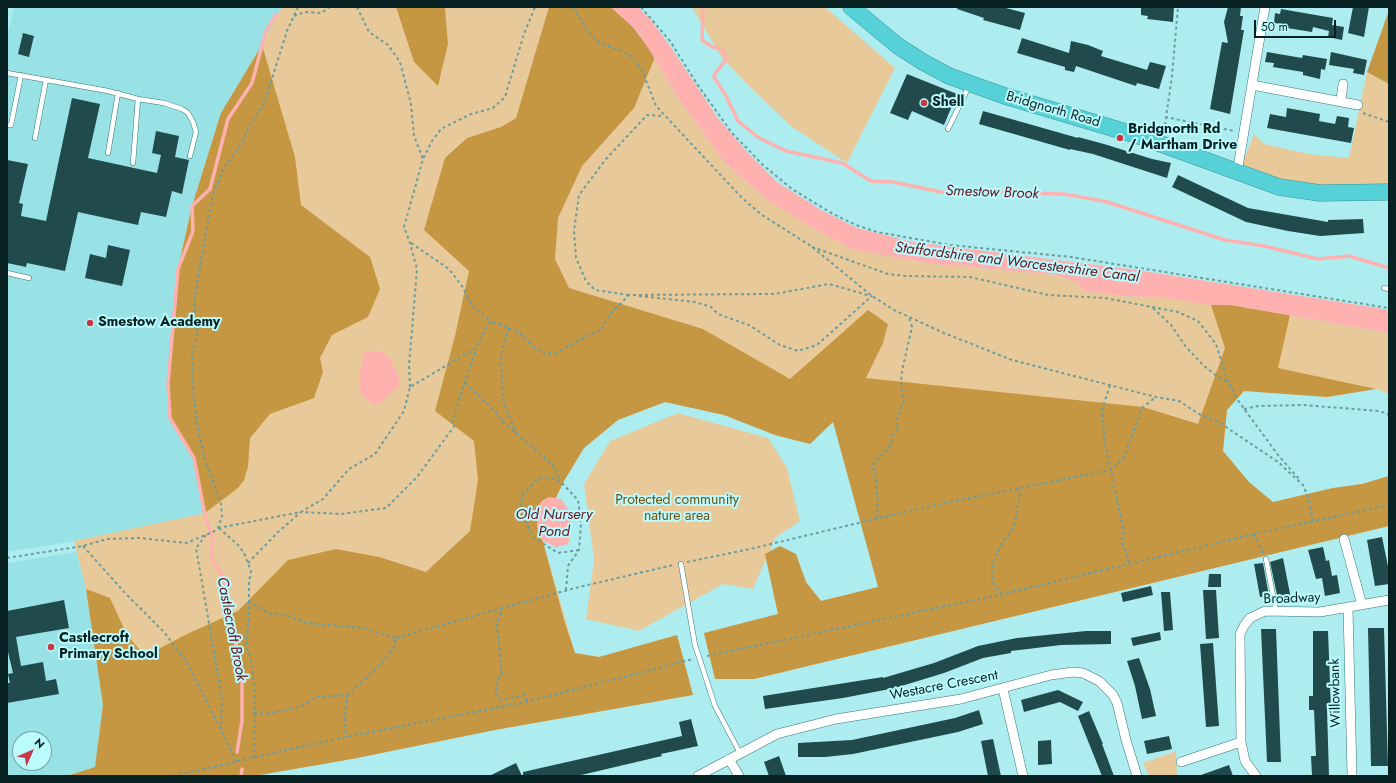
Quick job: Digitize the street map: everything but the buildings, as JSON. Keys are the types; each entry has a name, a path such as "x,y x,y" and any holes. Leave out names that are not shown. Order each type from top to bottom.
{"highway":[{"name":"Bridgnorth Road","path":"852,7 898,46 949,76 970,84 1163,144 1237,173 1279,187 1297,191 1341,194 1389,192"}],"street":[{"path":"1237,173 1265,7"},
{"path":"1341,100 1343,84"},
{"path":"1252,85 1341,100 1358,105"},
{"path":"1344,539 1362,605"},
{"name":"Broadway","path":"1256,776 1245,761 1241,742 1240,634 1250,618 1265,611 1320,612 1389,600"},
{"name":"Willowbank","path":"1348,608 1352,776"},
{"name":"Westacre Crescent","path":"698,776 777,734 836,719 961,699 1062,672 1083,673 1099,681 1113,695 1117,702 1126,740 1137,776"},
{"path":"1003,689 1023,776"},
{"path":"1181,762 1241,742"},
{"path":"729,759 739,776"}],"lane":[{"path":"7,73 164,103 188,113 196,132 190,156"},
{"path":"7,125 10,125 21,75"},
{"path":"34,138 46,80"},
{"path":"948,129 970,84"},
{"path":"108,153 118,93"},
{"path":"133,163 138,99"},
{"path":"7,273 29,278"},
{"path":"1266,559 1276,611"},
{"path":"681,564 695,645 715,706 740,753"}],"path":[{"path":"218,528 222,516 220,504 204,456 197,424 193,390 192,358 194,343 198,331 194,317 196,288 213,194 224,168 241,144 250,125 264,104 287,31 298,7"},
{"path":"294,16 305,12 321,13 330,7"},
{"path":"356,7 369,32 388,45 400,62 411,104 414,136 423,159"},
{"path":"248,563 278,532 301,512 323,499 349,469 375,454 404,411 410,387 409,366 417,269 404,226 423,159 432,141 441,129 470,114 493,108 505,97 524,34 535,7"},
{"path":"573,7 589,33 601,44 617,49 631,56 642,70 656,106 742,198 762,215 811,246 872,296 894,310 909,317 944,333 1012,360 1156,397 1179,401 1199,414 1217,422 1278,462 1303,485"},
{"path":"641,7 670,41 697,84 732,133 763,165 792,190 856,225 877,232 950,245 1071,257 1389,308"},
{"path":"1163,144 1165,117 1172,76 1178,7"},
{"path":"1358,105 1357,111 1389,122"},
{"path":"665,116 647,115 606,159 579,195 574,231 576,258 586,281 596,290 695,302 711,307 718,314 749,325 780,345 798,351 817,345 872,296"},
{"path":"1165,117 1244,132"},
{"path":"410,243 449,269 462,286 471,304 490,321 519,332 545,354 558,352 586,336 602,330 609,315 630,295 774,294 829,284 872,296"},
{"path":"811,246 888,274 906,276 970,277 1048,295 1105,298 1178,312 1198,321 1216,344 1228,382 1244,409 1278,455 1303,485 1309,499 1313,522"},
{"path":"1152,307 1171,325 1186,346 1204,366 1222,380 1228,382"},
{"path":"878,518 876,513 878,502 876,471 873,464 892,445 892,437 898,428 897,417 904,402 901,382 902,372 912,327 909,317"},
{"path":"7,558 83,546 107,539 140,538 186,543 213,532 218,528 301,512 341,514 386,508 417,477 455,425 452,422 476,348 490,321"},
{"path":"509,328 501,354 502,382 504,404 517,435"},
{"path":"410,387 476,348"},
{"path":"465,382 494,410 503,422 553,465 560,481 578,500 581,524 579,550 568,566 566,590"},
{"path":"1110,385 1102,410 1105,443 1124,534 1121,540 1129,563"},
{"path":"249,600 270,614 279,614 307,623 363,628 396,638 566,590 750,549 878,518 1017,488 1110,470 1123,459 1143,407 1156,397"},
{"path":"1244,409 1258,406 1304,406 1380,411 1389,415"},
{"path":"560,481 550,478 539,478 522,495 521,512 533,537 544,545 558,553 579,550"},
{"path":"1003,594 992,582 992,564 1002,543 1014,527 1020,494 1017,488"},
{"path":"173,776 254,759 346,737 527,701 700,657 1003,594 1254,534 1389,505"},
{"path":"218,528 225,531 238,545 251,571 249,582 246,644 255,695 254,759"},
{"path":"207,534 196,548 222,698 221,729"},
{"path":"1254,534 1266,559"},
{"path":"83,546 126,594 164,632 186,661 237,762"},
{"path":"502,608 497,625 502,674 497,680 496,695 502,700 510,700 517,696 525,695 527,701"},
{"path":"254,713 267,714 302,706 315,697 347,695 385,659 394,647 396,638"},
{"path":"346,737 345,719 347,695"}],"shaded area":[{"name":"Smestow Academy","path":"14,7 282,7 262,45 178,269 168,384 170,418 194,458 205,513 74,541 7,552 7,36"},
{"path":"396,7 445,7 448,44 438,86 414,62"},
{"path":"549,7 611,7 633,27 655,57 634,108 582,166 558,218 555,259 569,288 703,329 790,379 868,310 888,324 883,343 866,378 1143,407 1198,424 1225,348 1211,305 1231,305 1290,315 1278,368 1376,389 1327,397 1244,391 1227,410 1223,451 1249,482 1273,502 1333,488 1362,484 1389,476 1389,526 754,679 715,679 704,633 778,614 765,554 780,546 796,554 806,582 821,601 878,587 833,422 810,444 775,435 724,415 665,402 618,420 584,448 564,481 540,531 565,623 575,653 599,657 677,635 693,695 495,730 352,759 254,776 67,776 95,767 103,705 86,589 110,598 127,635 145,656 187,634 238,611 288,560 336,549 379,557 426,572 470,531 478,480 474,441 435,411 455,336 469,271 424,230 445,158 467,138 501,127 516,118"},
{"path":"1388,7 1389,84 1367,72 1388,13"},
{"path":"262,45 295,157 301,205 370,257 380,289 368,317 332,335 320,358 323,372 314,398 270,414 250,438 248,467 244,480 238,488 205,513 194,458 170,418 168,377 178,269 192,206 221,113"},
{"name":"Castlecroft Primary School","path":"76,552 86,589 103,705 95,767 67,776 7,776 7,563"}],"green space":[{"name":"Protected community nature area","path":"282,7 611,7 644,41 678,98 725,163 767,200 821,233 854,250 934,264 1057,275 1077,283 1086,291 1121,296 1166,298 1231,305 1389,333 1389,394 1376,389 1327,397 1244,391 1227,410 1223,451 1249,482 1273,502 1333,488 1362,484 1389,476 1389,526 754,679 715,679 704,633 778,614 766,559 753,589 723,584 639,631 586,619 594,560 584,484 610,441 678,413 768,438 787,468 800,521 775,538 770,551 780,546 796,554 806,582 821,601 878,587 866,378 810,444 775,435 724,415 665,402 618,420 584,448 564,481 540,531 575,653 599,657 677,635 693,695 495,730 352,759 254,776 67,776 95,767 103,705 86,589 74,541 205,513 194,458 170,418 168,384 178,269 192,206 221,113 262,45"},
{"path":"692,7 825,7 895,68 847,163 792,127 749,86 722,58"},
{"path":"1367,72 1389,84 1389,188 1315,190 1239,171 1254,134 1264,144 1308,154 1349,158"},
{"path":"1176,751 1177,776 1149,776 1143,763"}],"water":[{"name":"Staffordshire and Worcestershire Canal","path":"611,7 638,7 650,19 670,46 717,117 748,153 777,182 821,210 857,228 913,242 1137,270 1384,309 1389,310 1389,333 1231,305 1211,305 1166,298 1121,296 1085,291 1077,283 1057,275 934,264 854,250 821,233 767,200 725,163 678,98 644,41 633,27"},
{"path":"365,351 380,351 390,358 397,372 400,385 384,400 374,405 360,393 360,372"},
{"name":"Old Nursery Pond","path":"549,497 561,499 567,507 571,522 571,535 568,544 556,547 543,541 539,536 537,526 538,506 542,501"}],"waterway":[{"name":"Smestow Brook","path":"703,7 702,40 712,47 722,49 726,59 714,77 726,96 738,121 759,138 786,151 842,163 871,181 893,182 941,192 1063,194 1087,198 1107,202 1225,240 1264,246 1318,259 1349,256 1389,268"},
{"name":"Castlecroft Brook","path":"237,752 242,721 242,675 223,576 211,558 213,538 206,520 194,458 170,418 168,384 178,269 193,231 192,206 210,189 228,119 252,83 266,31 276,15"},
{"name":"Castlecroft Brook","path":"241,776 242,769"}],"place":[{"name":"Shell","path":"924,103"},
{"name":"Bridgnorth Rd / Martham Drive","path":"1120,138"},
{"name":"Smestow Academy","path":"90,323"},
{"name":"Castlecroft Primary School","path":"51,647"}]}
